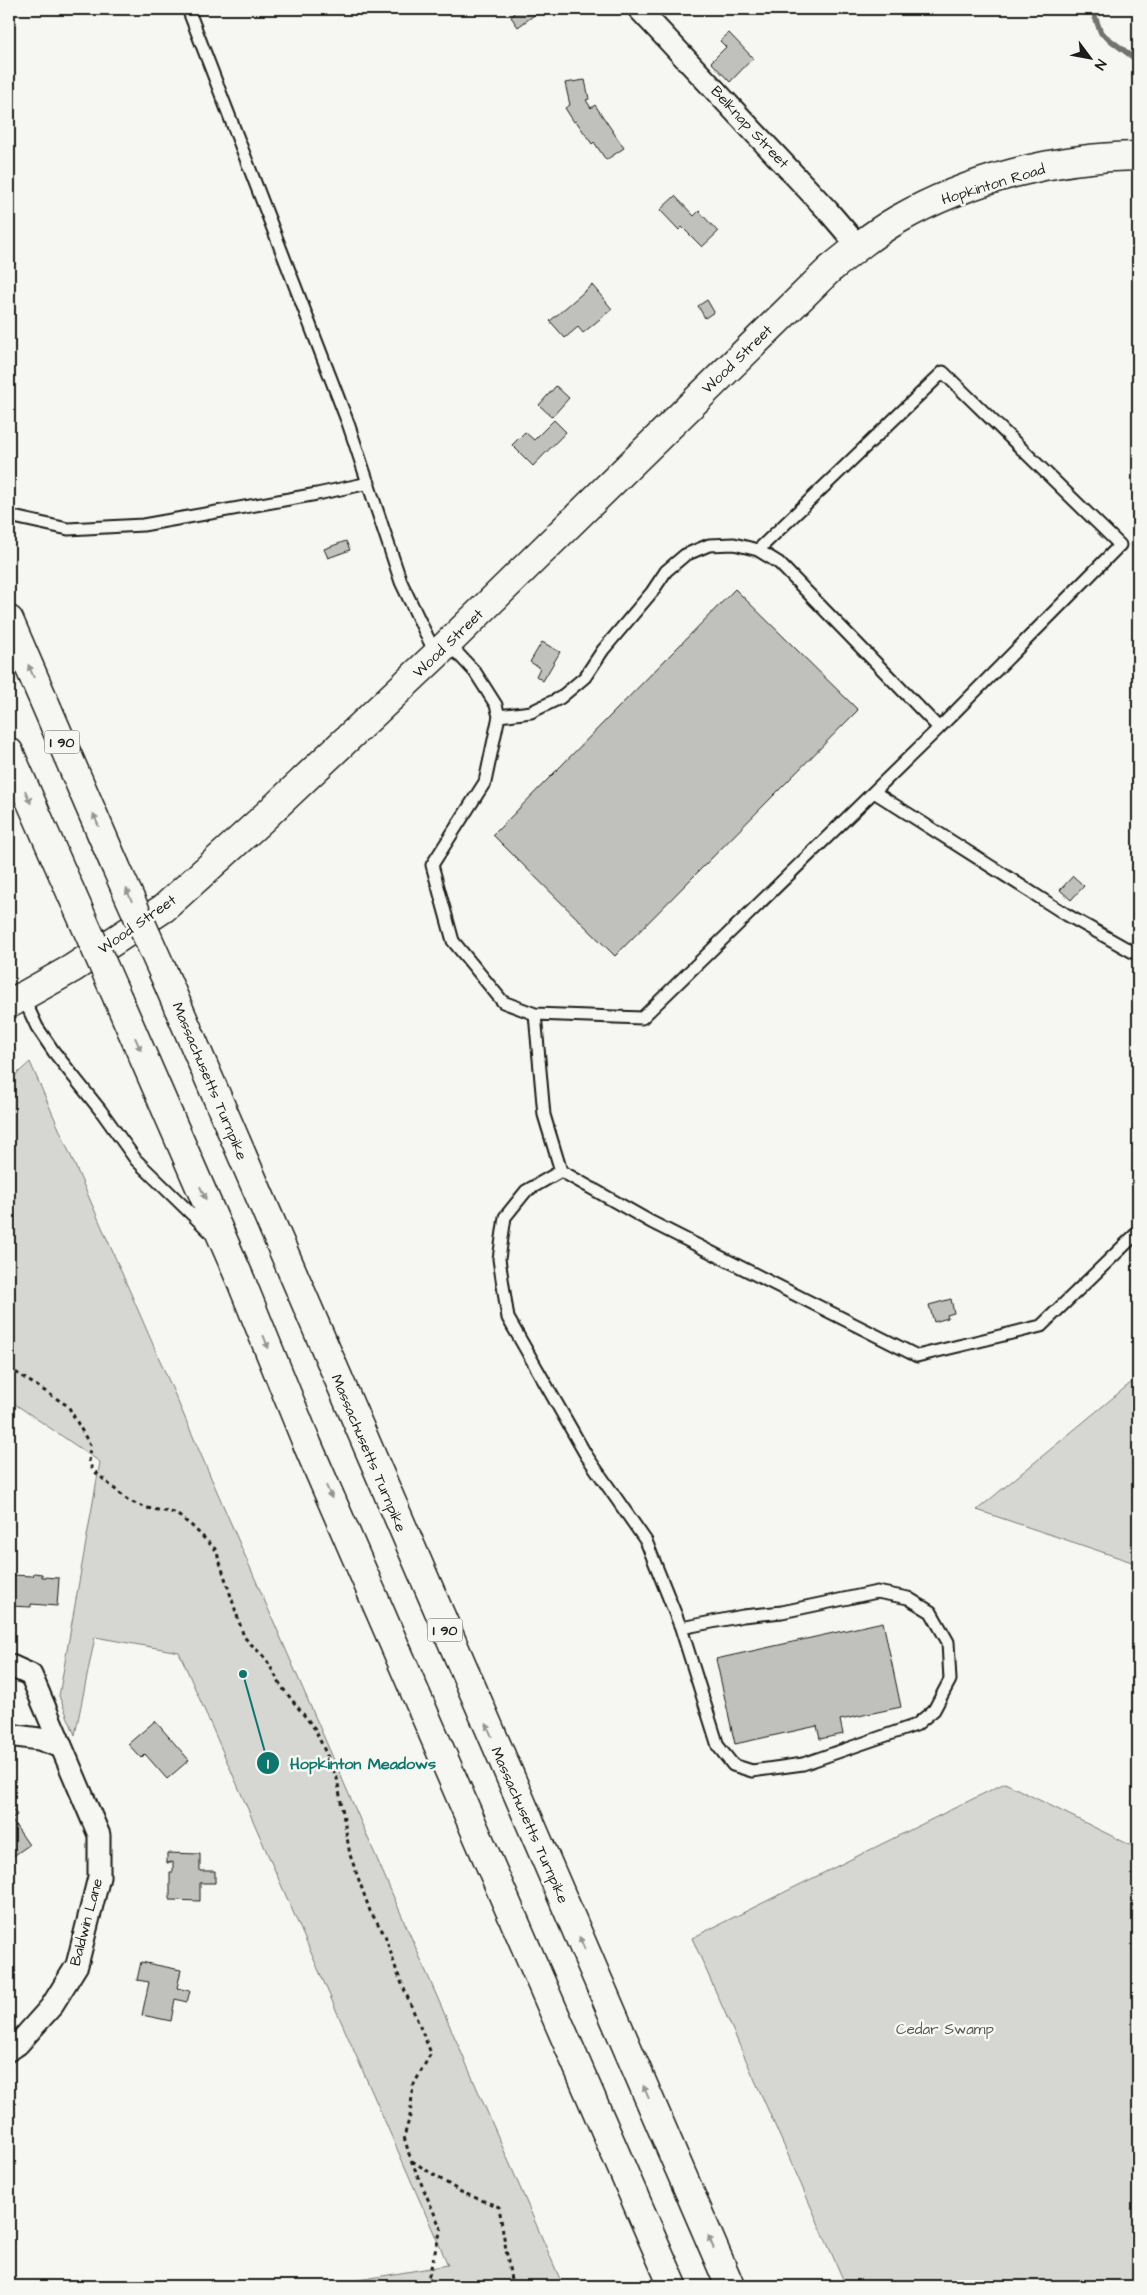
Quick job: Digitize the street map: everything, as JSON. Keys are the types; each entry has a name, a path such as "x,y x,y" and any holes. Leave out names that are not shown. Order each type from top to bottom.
{"main road":[{"name":"Hopkinton Road","path":"858,246 897,220 973,186 1054,165 1095,158 1138,156"},
{"name":"Wood Street","path":"16,1001 73,968 164,908 258,823 442,649 534,556 829,270 858,246"},
{"name":"Massachusetts Turnpike","path":"9,620 163,972 730,2286"},
{"path":"9,752 227,1248 308,1446 674,2286"}],"street":[{"name":"Belknap Street","path":"639,9 828,211 858,246"},
{"name":"Baldwin Lane","path":"9,1665 31,1675 99,1835 99,1877 77,1965 51,2007 18,2044 9,2050"},
{"path":"9,1735 39,1739 61,1747"}],"lane":[{"path":"188,9 348,423 401,582 442,649 475,672 496,705 499,716 484,782 432,864 453,941 503,1002 535,1014 642,1018 939,728 1120,545 943,372 758,550"},
{"path":"9,516 68,529 143,525 369,483"},
{"path":"499,716 531,712 560,698 585,677 603,650 652,592 666,571 685,554 709,545 734,544 758,550 779,563 939,728"},
{"path":"874,792 1067,915 1138,955"},
{"path":"16,1001 101,1111 136,1160 174,1199 227,1248"},
{"path":"535,1014 544,1115 561,1171 650,1222 917,1356 1041,1326 1138,1232"},
{"path":"561,1171 526,1191 505,1217 499,1259 508,1318 586,1455 646,1540 680,1628 718,1746 732,1765 752,1771 803,1764 916,1725 934,1710 950,1680 948,1642 931,1612 908,1598 877,1592 782,1612 742,1616 680,1628"}],"path":[{"path":"9,1368 68,1406 90,1446 89,1463 93,1470 110,1485 129,1501 147,1508 175,1514 192,1526 216,1550 244,1637 266,1659 281,1686 315,1729 337,1778 350,1855 363,1892 370,1911 385,1935 397,1972 430,2053 413,2086 410,2116 404,2136 411,2160 441,2229 428,2279 443,2286"},
{"path":"411,2160 461,2192 499,2207 512,2286"}],"green space":[{"path":"30,1062 563,2286 323,2286 448,2265 179,1652 95,1637 75,1735 59,1696 100,1462 9,1400 9,1081"},
{"path":"1138,1377 1138,1564 977,1510"},
{"name":"Cedar Swamp","path":"1005,1783 1138,1849 1138,2286 846,2286 692,1938"}],"building":[{"path":"510,9 533,9 537,13 518,27 511,17 514,14"},
{"path":"729,33 753,58 730,82 711,62 726,47 720,41"},
{"path":"585,80 589,99 586,100 591,108 595,105 624,148 606,160 594,142 592,144 565,108 570,105 565,83"},
{"path":"675,196 694,216 699,211 718,232 702,247 682,227 679,230 660,210"},
{"path":"592,285 612,309 583,333 578,327 565,338 550,321"},
{"path":"707,300 714,312 705,318 698,306"},
{"path":"556,386 569,398 552,417 539,405"},
{"path":"554,420 566,432 533,466 512,445 525,432 534,440"},
{"path":"346,541 350,550 328,558 324,549"},
{"path":"735,589 858,710 615,956 493,835"},
{"path":"542,642 560,652 543,681 536,676 540,668 530,662"},
{"path":"1073,876 1084,886 1071,900 1060,890"},
{"path":"951,1299 954,1313 947,1315 948,1318 934,1322 929,1305"},
{"path":"34,1573 42,1574 42,1577 59,1578 57,1606 31,1604 31,1607 10,1606 12,1575 33,1576"},
{"path":"883,1622 901,1707 840,1720 843,1734 820,1739 817,1726 735,1744 716,1659"},
{"path":"155,1721 189,1760 167,1779 145,1754 141,1758 128,1744"},
{"path":"9,1804 17,1815 11,1819 29,1845 9,1859"},
{"path":"167,1853 200,1854 200,1871 215,1871 215,1883 200,1883 200,1901 170,1900 170,1872 173,1872 173,1862 167,1863"},
{"path":"141,1962 181,1970 177,1988 190,1991 187,2002 175,1999 171,2021 142,2015 149,1982 137,1980"}],"waterway":[{"path":"1092,9 1101,33 1138,61"}],"place":[{"name":"Hopkinton Meadows","path":"243,1674"}]}
